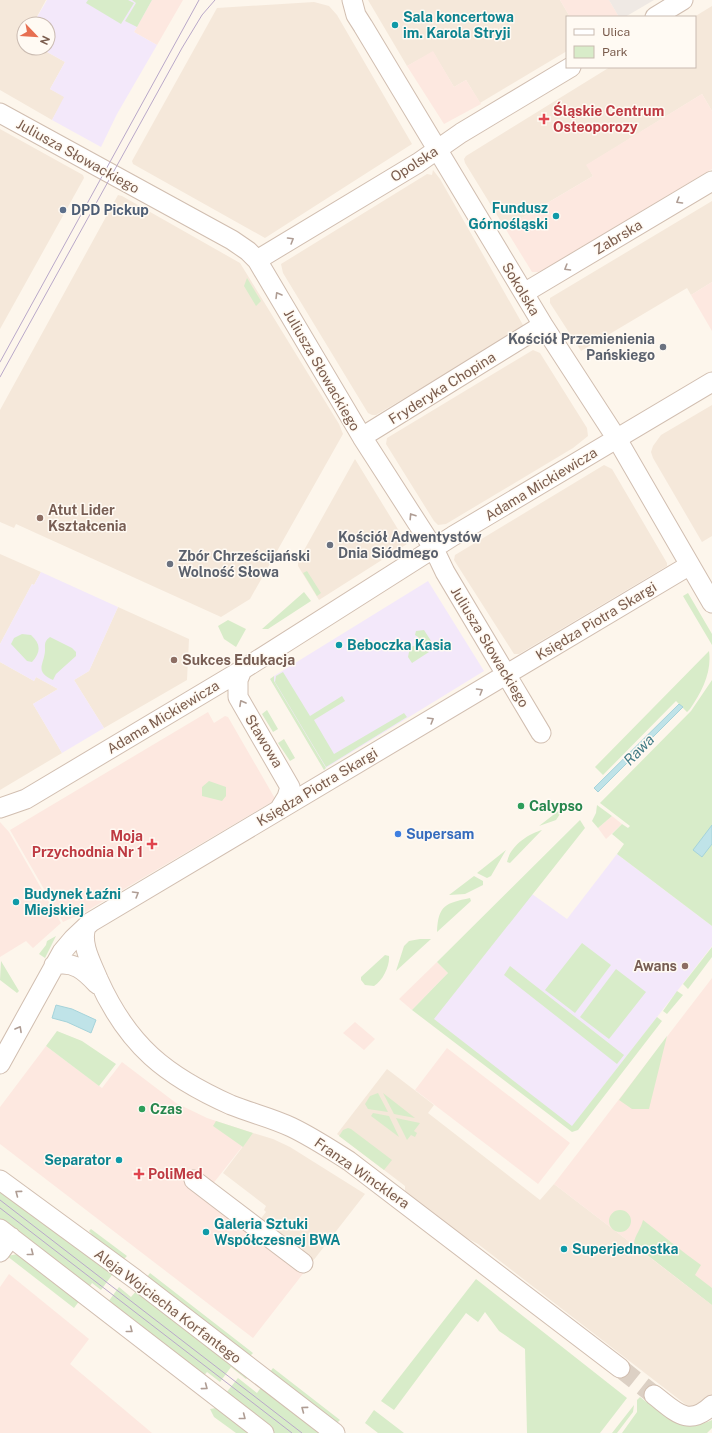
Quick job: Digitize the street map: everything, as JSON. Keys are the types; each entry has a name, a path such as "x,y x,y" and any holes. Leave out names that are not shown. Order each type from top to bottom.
{"street":[{"name":"Sokolska","path":"338,0 354,7 437,149 543,325 617,439 712,603"},
{"path":"657,16 683,0"},
{"name":"Opolska","path":"257,260 411,167 437,149 569,68"},
{"name":"Juliusza Słowackiego","path":"0,113 232,240 248,251 257,260 362,438 434,548 445,572 541,733"},
{"name":"Zabrska","path":"524,293 712,181"},
{"name":"Fryderyka Chopina","path":"362,438 543,325"},
{"name":"Adama Mickiewicza","path":"0,808 26,798 242,670 434,548 712,382"},
{"name":"Księdza Piotra Skargi","path":"0,1064 54,965 73,939 86,927 138,894 690,565"},
{"name":"Stawowa","path":"242,670 238,680 238,697 290,787 287,798 279,810"},
{"name":"Franza Wincklera","path":"86,927 83,934 85,944 104,993"},
{"name":"Franza Wincklera","path":"54,965 65,964 78,966 89,975 104,993 124,1026 142,1048 169,1072 232,1105 290,1127 321,1143 349,1161 620,1368"},
{"name":"Aleja Wojciecha Korfantego","path":"0,1180 129,1275 335,1433"},
{"path":"194,1180 304,1263"},
{"path":"4,1240 264,1433"},
{"path":"654,1395 684,1416 693,1417 701,1414 712,1405"}],"shaded area":[{"path":"0,0 46,0 37,16 16,16 16,56 54,56 65,62 50,89 65,97 52,120 0,90"},
{"path":"47,0 152,0 134,32 157,45 117,114 101,147 52,120 64,97 50,89 65,62 54,56 56,56 56,16 38,16"},
{"path":"152,0 183,0 157,45 134,32"},
{"path":"368,0 560,0 569,16 566,16 566,52 480,103 466,80 454,87 433,52 407,66"},
{"path":"560,0 609,0 618,16 569,16"},
{"path":"609,0 654,0 627,16 618,16"},
{"path":"314,2 329,6 337,15 412,144 265,238 133,164 132,161 217,8"},
{"path":"712,6 712,111 702,94 587,165 593,176 505,228 465,163 464,159 466,156 608,68 696,68 696,16"},
{"path":"433,51 454,87 466,80 481,104 444,124 407,66"},
{"path":"702,94 712,111 712,169 543,270 532,272 505,228 593,176 586,165"},
{"path":"0,129 83,175 84,178 0,329"},
{"path":"433,170 440,179 523,325 521,329 376,415 372,415 368,413 283,273 281,264 427,174 432,175"},
{"path":"118,195 240,263 339,424 343,434 250,599 221,617 16,524 14,528 0,522 0,410"},
{"path":"712,201 712,282 691,295 687,288 581,351 550,303 550,298"},
{"path":"712,282 712,331 691,295"},
{"path":"533,350 540,353 587,428 588,436 573,448 446,524 438,525 434,521 386,444 387,438"},
{"path":"712,405 712,536 702,542 653,458 651,452 653,446 661,435"},
{"path":"355,459 407,544 319,600 298,566 298,561"},
{"path":"604,465 612,469 667,563 667,566 519,654 514,654 454,560 455,555"},
{"path":"0,554 41,572 34,585 32,584 0,644"},
{"path":"41,572 118,607 89,671 74,680 104,728 62,753 33,704 58,689 36,677 34,681 0,662 0,644 32,584 34,585"},
{"path":"428,581 484,671 326,768 273,681 274,676"},
{"path":"118,607 189,639 187,680 104,728 74,680 89,671"},
{"path":"0,662 34,681 36,677 58,689 33,704 62,753 0,790"},
{"path":"208,712 214,723 225,716 228,717 277,802 271,805 270,803 85,912 63,922 10,830"},
{"path":"612,816 622,824 606,839 598,828"},
{"path":"0,822 9,832 61,923 33,948 26,941 0,957"},
{"path":"617,854 712,926 712,946 572,1127 433,1019 532,894 567,919"},
{"path":"437,962 448,973 412,1010 399,999"},
{"path":"712,978 712,1305 554,1184"},
{"path":"355,1022 375,1039 364,1050 343,1033"},
{"path":"46,1046 102,1088 122,1062 176,1103 207,1118 253,1133 208,1190 309,1266 253,1338 0,1144 0,1107"},
{"path":"447,1048 570,1143 538,1184 415,1090"},
{"path":"387,1069 434,1105 428,1113 540,1200 554,1184 712,1305 712,1398 706,1403 690,1407 685,1404 478,1244 463,1236 407,1194 405,1191 405,1186 337,1134"},
{"path":"253,1133 273,1139 290,1147 365,1194 309,1266 255,1226 266,1212 264,1210 266,1206 223,1173"},
{"path":"9,1274 89,1339 70,1364 152,1433 0,1433 0,1287"}],"green space":[{"path":"88,0 128,0 134,3 121,24 86,3"},
{"path":"132,0 152,0 137,27 125,21 136,3"},
{"path":"247,278 261,301 256,306 244,286"},
{"path":"307,571 321,593 317,596 303,573"},
{"path":"304,592 311,601 268,629 262,629"},
{"path":"688,593 712,634 712,645 683,596"},
{"path":"228,620 246,629 236,647 224,639 218,626"},
{"path":"424,630 435,647 432,651 419,642 418,637 415,635 416,631"},
{"path":"22,634 31,635 37,642 39,648 37,655 32,662 27,661 11,644 14,638"},
{"path":"50,637 72,648 76,652 76,656 56,674 53,680 47,677 42,671 45,643"},
{"path":"417,645 429,652 412,663 408,657 410,647"},
{"path":"709,651 709,667 705,682 690,709 687,712 676,701 603,775 595,767"},
{"path":"283,672 310,716 342,696 345,701 314,720 334,754 404,713 407,717 326,767 275,682 276,676"},
{"path":"274,676 274,681 326,768 324,770 270,679"},
{"path":"712,680 712,926 617,854 624,844 612,834 622,824 628,828 630,826 600,803 691,711"},
{"path":"267,710 278,729 273,732 262,714"},
{"path":"284,739 295,758 290,761 278,743"},
{"path":"209,781 226,787 226,796 222,801 202,796 202,787"},
{"path":"566,805 556,820 539,826"},
{"path":"597,805 612,816 598,828 592,821 596,813"},
{"path":"580,820 585,828 434,1019 572,1126 657,1017 662,1021 578,1130 572,1132 412,1010 448,973 437,962"},
{"path":"542,830 510,863 507,862 512,851 520,842 531,834"},
{"path":"506,850 491,876 487,878 477,873"},
{"path":"474,876 483,881 483,885 465,894 449,895"},
{"path":"470,898 471,901 437,932 439,916 445,907 449,904"},
{"path":"56,936 45,958 39,954 46,945 47,941"},
{"path":"431,939 396,971 404,946 409,941"},
{"path":"582,943 611,965 575,1013 545,990"},
{"path":"712,947 712,957 688,989 683,984"},
{"path":"385,955 389,956 389,960 383,977 374,986 365,985 361,980 361,977"},
{"path":"1,961 19,991 17,993 0,980"},
{"path":"510,966 624,1055 617,1064 504,975"},
{"path":"616,969 646,992 609,1039 580,1017"},
{"path":"677,991 683,995 667,1014 663,1011"},
{"path":"57,1031 82,1041 116,1064 99,1086 46,1046"},
{"path":"667,1036 649,1109 632,1109 619,1100"},
{"path":"378,1093 388,1112 368,1109 365,1104 370,1096"},
{"path":"383,1093 415,1118 394,1114"},
{"path":"373,1113 389,1116 399,1137 371,1116"},
{"path":"396,1118 420,1123 414,1131 417,1133 415,1137 411,1135 407,1140"},
{"path":"216,1121 253,1133 243,1147 213,1126"},
{"path":"348,1128 392,1160 384,1170 339,1136 343,1130"},
{"path":"0,1185 122,1278 120,1281 112,1275 101,1290 92,1283 87,1291 0,1224"},
{"path":"620,1210 624,1211 630,1217 630,1225 624,1231 620,1232 616,1231 610,1225 609,1221 610,1217 616,1211"},
{"path":"643,1220 701,1265 695,1275 712,1288 712,1305 637,1247 634,1243"},
{"path":"91,1229 127,1256 122,1261 110,1255 89,1231"},
{"path":"18,1254 80,1300 74,1308 7,1256"},
{"path":"150,1273 253,1353 250,1356 144,1281"},
{"path":"476,1279 627,1398 600,1433 527,1433 525,1349 499,1331 485,1312 478,1322 466,1313 394,1410 381,1401"},
{"path":"119,1287 131,1297 137,1290 249,1376 246,1379 231,1367 220,1382 207,1372 201,1379 108,1302"},
{"path":"273,1368 340,1420 336,1424 267,1376"},
{"path":"238,1378 257,1393 262,1386 323,1433 271,1433 226,1393"},
{"path":"640,1397 656,1409 674,1419 694,1424 712,1420 712,1428 707,1433 622,1433 637,1412 637,1400"},
{"path":"634,1405 633,1412 617,1433 612,1433"},
{"path":"216,1408 254,1433 236,1433 214,1417 210,1409"},
{"path":"374,1410 404,1433 378,1433 365,1423"}],"water":[{"name":"Rawa","path":"679,704 683,707 598,792 594,788"},
{"path":"712,825 712,844 702,857 693,850"},
{"path":"56,1005 72,1009 96,1020 91,1033 67,1022 52,1018"}],"tunnel":[{"path":"620,1368 654,1395"}],"tram line":[{"path":"0,362 199,0"},
{"path":"0,377 182,48 202,15 215,0"},
{"path":"0,1200 302,1433"},
{"path":"0,1208 292,1433"}],"place":[{"name":"Sala koncertowa im. Karola Stryji","path":"395,25"},
{"name":"Śląskie Centrum Osteoporozy","path":"544,119"},
{"name":"DPD Pickup","path":"63,210"},
{"name":"Fundusz Górnośląski","path":"556,216"},
{"name":"Kościół Przemienienia Pańskiego","path":"663,347"},
{"name":"Atut Lider Kształcenia","path":"40,518"},
{"name":"Kościół Adwentystów Dnia Siódmego","path":"330,545"},
{"name":"Zbór Chrześcijański Wolność Słowa","path":"170,564"},
{"name":"Beboczka Kasia","path":"339,645"},
{"name":"Sukces Edukacja","path":"174,660"},
{"name":"Calypso","path":"521,806"},
{"name":"Supersam","path":"398,834"},
{"name":"Moja Przychodnia Nr 1","path":"152,844"},
{"name":"Budynek Łaźni Miejskiej","path":"16,902"},
{"name":"Awans","path":"685,966"},
{"name":"Czas","path":"142,1109"},
{"name":"Separator","path":"119,1160"},
{"name":"PoliMed","path":"139,1174"},
{"name":"Galeria Sztuki Współczesnej BWA","path":"206,1232"},
{"name":"Superjednostka","path":"564,1249"}]}
